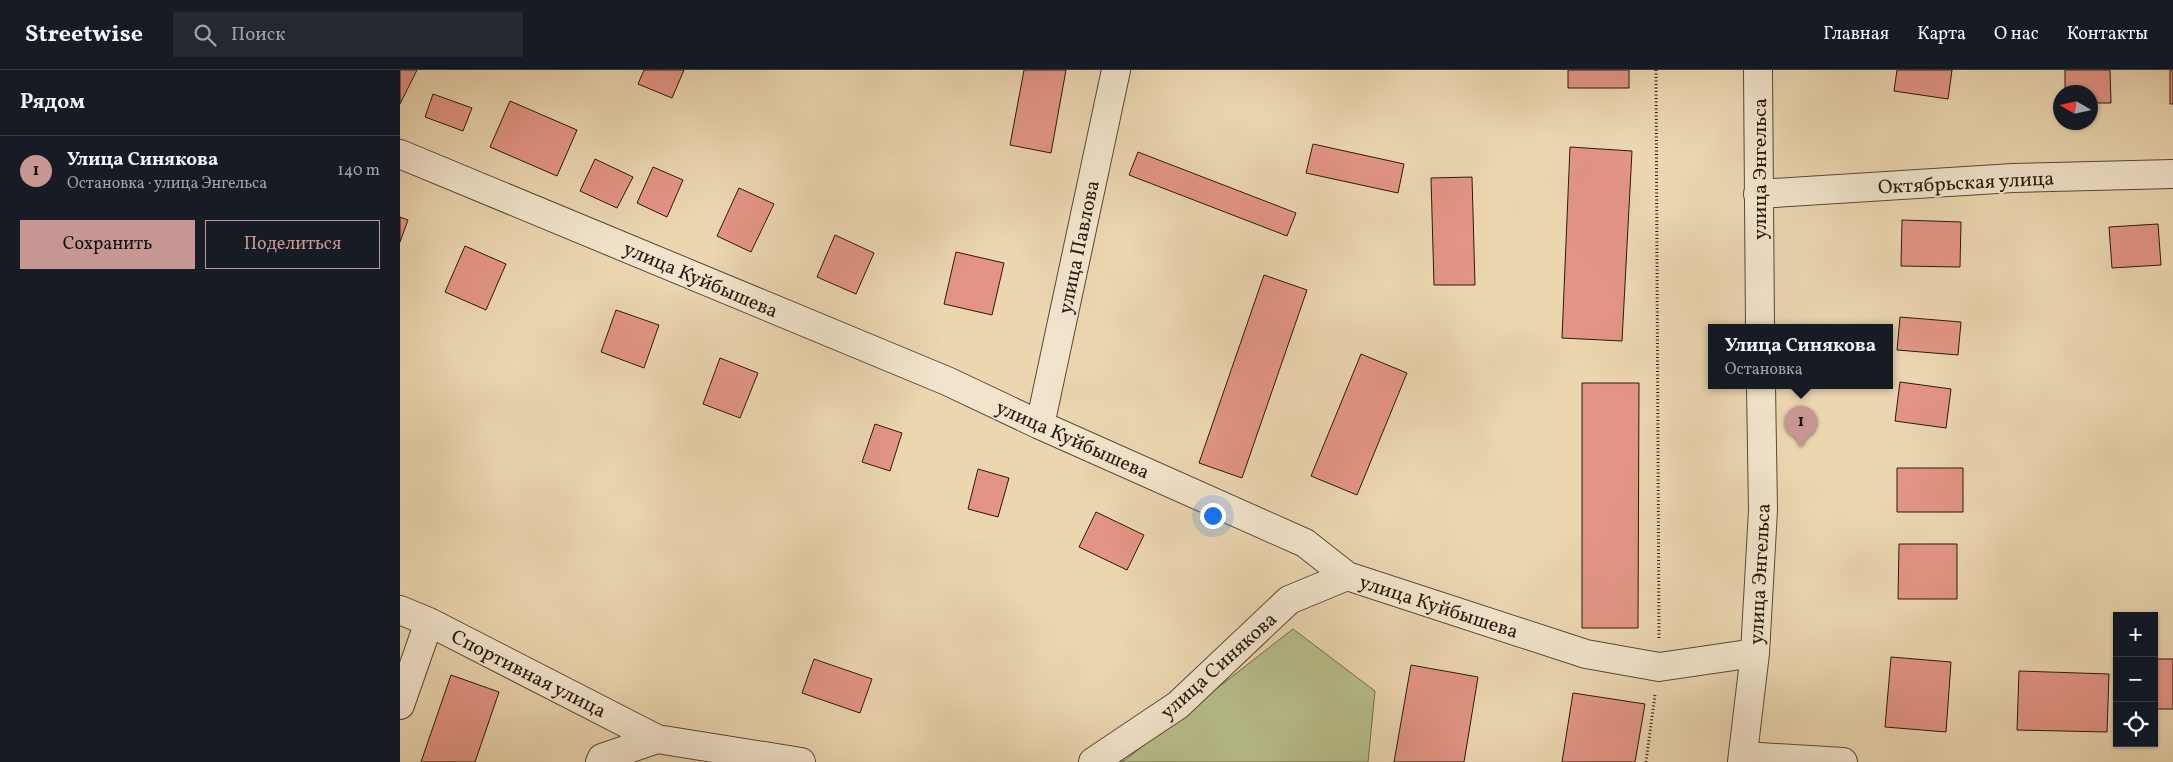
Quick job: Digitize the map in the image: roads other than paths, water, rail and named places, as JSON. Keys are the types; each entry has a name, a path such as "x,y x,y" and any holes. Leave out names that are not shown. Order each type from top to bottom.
{"street":[{"name":"улица Павлова","path":"1040,425 1116,70"},
{"name":"улица Энгельса","path":"1758,70 1760,324"},
{"name":"улица Куйбышева","path":"400,154 947,381 1040,425 1305,543 1347,576 1586,654 1659,667 1755,653"},
{"name":"Октябрьская улица","path":"1758,194 2013,178 2173,174"},
{"name":"улица Энгельса","path":"1742,759 1755,653 1763,510 1761,389"},
{"name":"улица Синякова","path":"1094,762 1178,705 1289,600 1347,576"},
{"name":"Спортивная улица","path":"400,610 429,622 657,739"},
{"path":"400,705 429,622"},
{"path":"600,762 602,758 657,739 801,762"},
{"path":"1742,759 1843,762"}],"place":[{"name":"Улица Синякова","path":"1801,447"}]}
